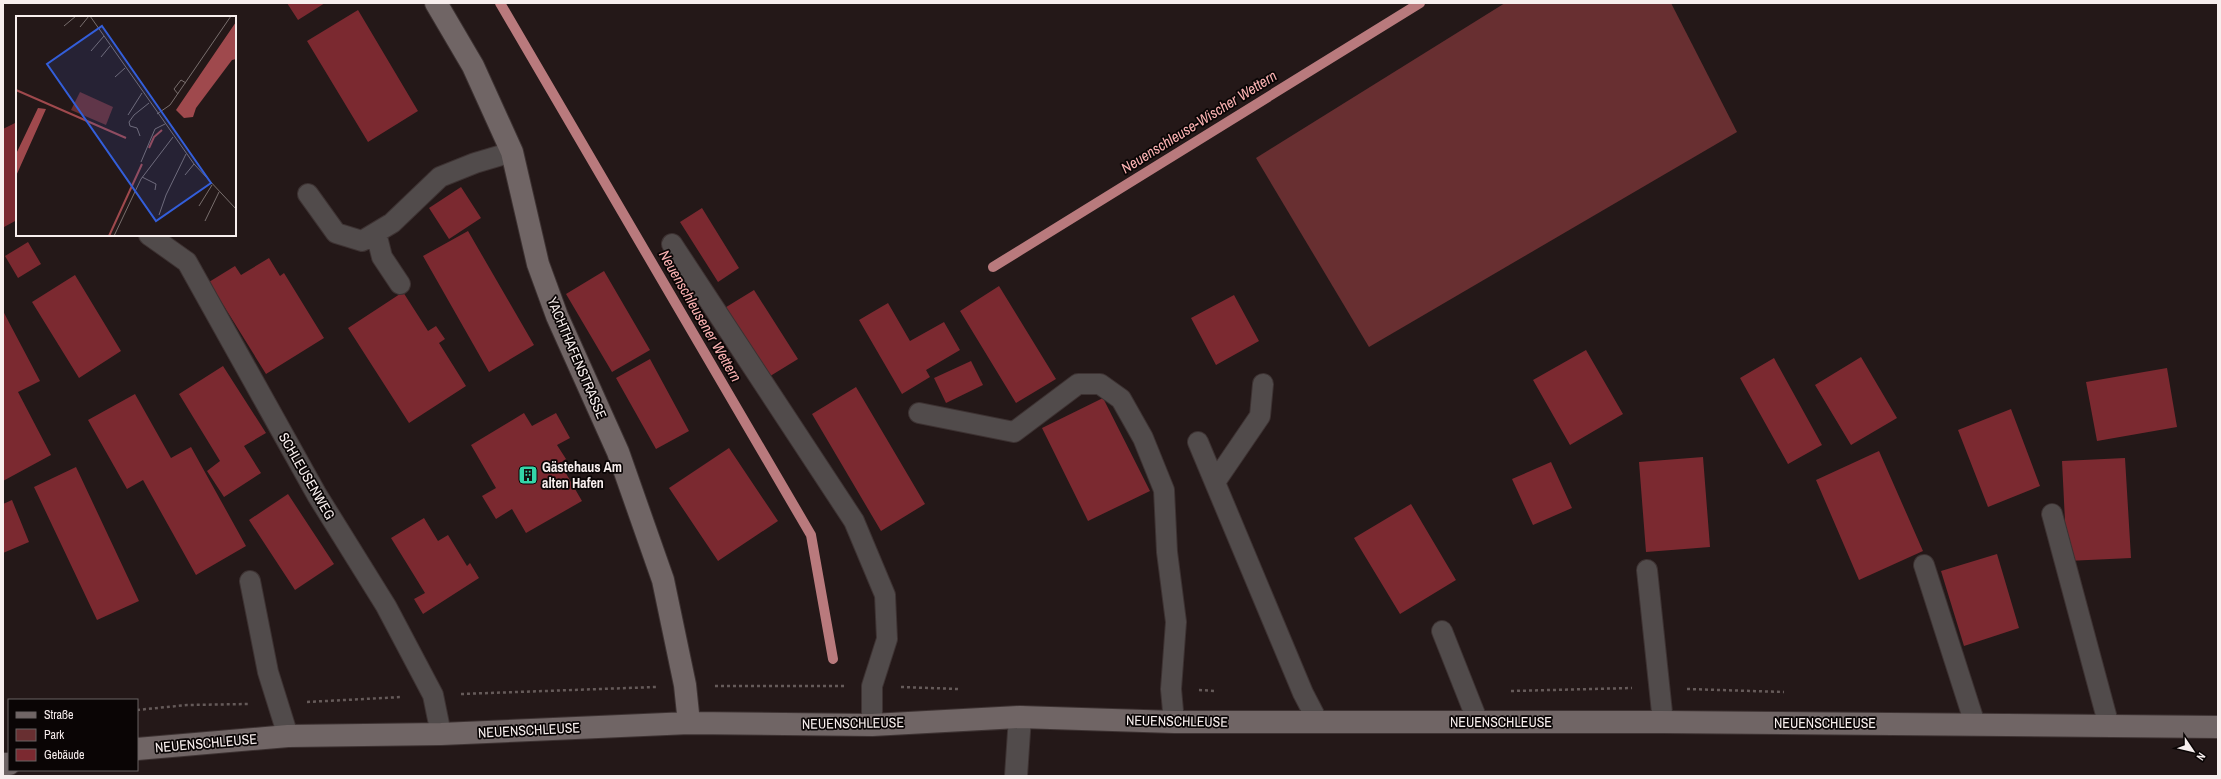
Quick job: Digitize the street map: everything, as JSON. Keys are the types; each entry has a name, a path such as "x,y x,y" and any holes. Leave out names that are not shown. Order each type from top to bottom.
{"street":[{"name":"YACHTHAFENSTRASSE","path":"436,3 473,66 512,152 538,264 554,309 618,452 663,580 685,686 689,723"},
{"name":"NEUENSCHLEUSE","path":"138,749 288,736 441,734 689,723 872,725 1020,717 1174,722 1317,720 2218,727"},
{"path":"1016,776 1020,717"}],"lane":[{"path":"308,194 336,233 362,241 392,223 440,177 475,163 512,152"},
{"path":"376,233 382,257 400,284"},
{"name":"SCHLEUSENWEG","path":"150,236 187,262 317,495 386,606 433,696 441,734"},
{"path":"672,244 854,521 885,595 887,639 872,686 872,725"},
{"path":"919,413 1014,432 1078,384 1100,384 1121,399 1143,438 1164,490 1167,552 1176,622 1171,689 1174,722"},
{"path":"1215,482 1260,416 1263,384"},
{"path":"1198,442 1303,693 1317,720"},
{"path":"2052,514 2109,726"},
{"path":"1924,565 1975,724"},
{"path":"1647,570 1663,722"},
{"path":"250,581 268,672 288,736"},
{"path":"1442,631 1478,722"}],"path":[{"path":"138,710 187,705 278,703 685,686 872,686 959,689"}],"green space":[{"path":"1505,3 1671,3 1737,132 1369,347 1256,158"}],"building":[{"path":"287,3 325,3 298,20"},
{"path":"358,10 418,111 368,142 307,41"},
{"path":"15,123 16,125 16,221 4,227 3,129"},
{"path":"461,187 481,218 449,239 429,208"},
{"path":"702,208 739,268 718,282 680,222"},
{"path":"468,231 534,345 489,372 423,256"},
{"path":"28,242 41,264 18,278 5,256"},
{"path":"269,258 280,276 284,273 324,338 266,374 209,282 235,266 241,275"},
{"path":"604,271 650,350 612,372 566,294"},
{"path":"75,275 121,351 79,378 32,302"},
{"path":"999,286 1056,379 1016,403 960,311"},
{"path":"754,290 798,359 767,378 723,309"},
{"path":"403,292 428,331 436,326 445,339 439,343 466,386 409,423 348,328"},
{"path":"1234,295 1259,341 1216,365 1191,318"},
{"path":"888,303 910,341 944,322 960,350 926,370 930,377 902,394 859,320"},
{"path":"3,311 40,381 18,392 51,455 3,481"},
{"path":"1586,350 1623,414 1570,445 1533,380"},
{"path":"1861,357 1897,418 1851,445 1815,385"},
{"path":"1774,358 1822,445 1788,464 1740,378"},
{"path":"650,359 689,431 656,449 616,378"},
{"path":"971,361 983,385 946,403 934,378"},
{"path":"223,366 266,433 244,446 261,473 224,497 207,471 220,461 179,394"},
{"path":"2167,368 2177,427 2097,441 2086,382"},
{"path":"856,387 925,504 881,531 812,414"},
{"path":"135,394 171,458 191,447 246,546 196,575 143,480 127,489 88,420"},
{"path":"1103,398 1150,491 1088,521 1042,428"},
{"path":"2011,409 2040,486 1988,507 1958,430"},
{"name":"Gästehaus Am alten Hafen","path":"524,413 532,426 556,413 570,438 557,445 566,459 560,463 582,501 526,533 512,509 496,519 482,496 496,488 471,445"},
{"path":"729,448 778,521 718,561 669,488"},
{"path":"1879,451 1923,551 1859,580 1816,480"},
{"path":"1703,457 1710,547 1646,552 1639,462"},
{"path":"2125,458 2131,558 2067,561 2062,461"},
{"path":"1551,462 1572,508 1533,525 1512,479"},
{"path":"76,467 139,601 97,620 34,487"},
{"path":"288,494 334,564 295,590 249,520"},
{"path":"12,500 29,542 3,553 3,504"},
{"path":"1411,504 1456,580 1400,614 1354,538"},
{"path":"424,518 438,541 448,535 467,566 470,563 479,578 423,614 414,599 425,593 391,538"},
{"path":"1997,554 2019,628 1964,646 1941,571"}],"waterway":[{"name":"Neuenschleusener Wettern","path":"500,3 811,535 833,659"},
{"name":"Neuenschleuse-Wischer Wettern","path":"993,267 1420,3"}],"place":[{"name":"Gästehaus Am alten Hafen","path":"528,475"}]}
